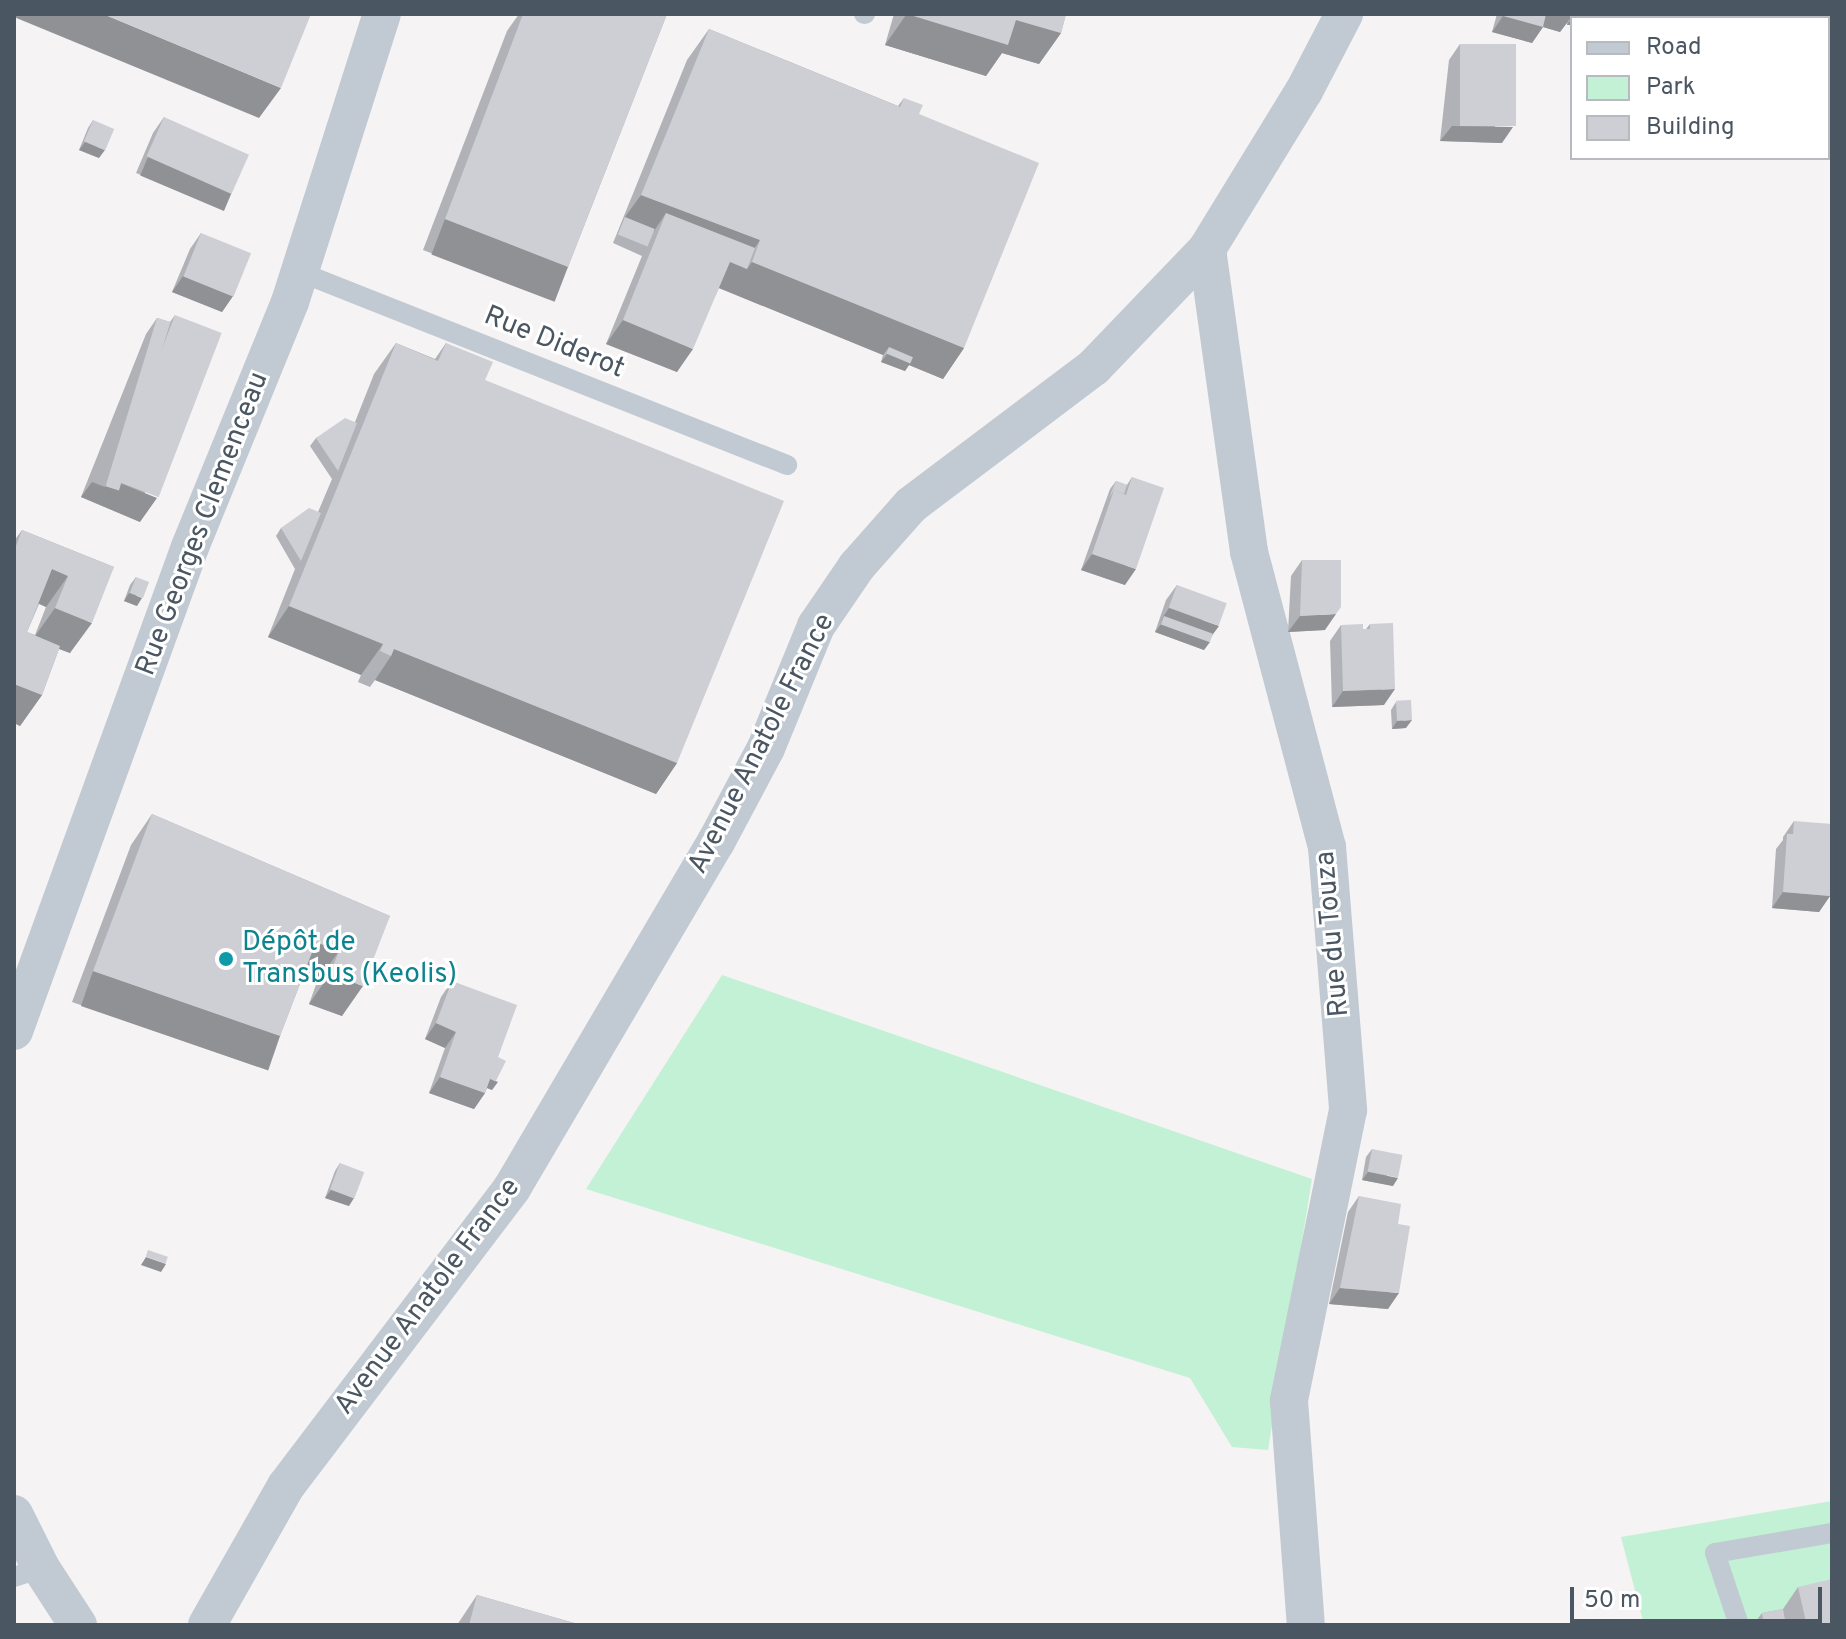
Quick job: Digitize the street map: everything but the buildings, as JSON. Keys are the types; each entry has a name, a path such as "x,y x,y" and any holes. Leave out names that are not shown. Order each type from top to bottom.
{"street":[{"name":"Rue Georges Clemenceau","path":"14,1031 190,547 300,272 382,14"},
{"name":"Avenue Anatole France","path":"207,1625 286,1486 512,1188 716,842 766,748 816,626 857,566 911,505 1094,367 1207,249 1304,91 1344,14"},
{"name":"Rue du Touza","path":"1207,249 1249,552 1327,847 1348,1110 1289,1401 1306,1625"},
{"path":"14,1514 28,1572 61,1625"},
{"path":"28,1572 78,1625"}],"lane":[{"name":"Rue Diderot","path":"300,272 787,465"},
{"path":"1739,1625 1715,1553 1832,1533"}],"green space":[{"path":"722,975 1312,1179 1268,1450 1232,1447 1190,1378 586,1189"},
{"path":"1832,1501 1832,1625 1644,1625 1621,1537"}],"place":[{"name":"Dépôt de Transbus (Keolis)","path":"226,959"}]}
